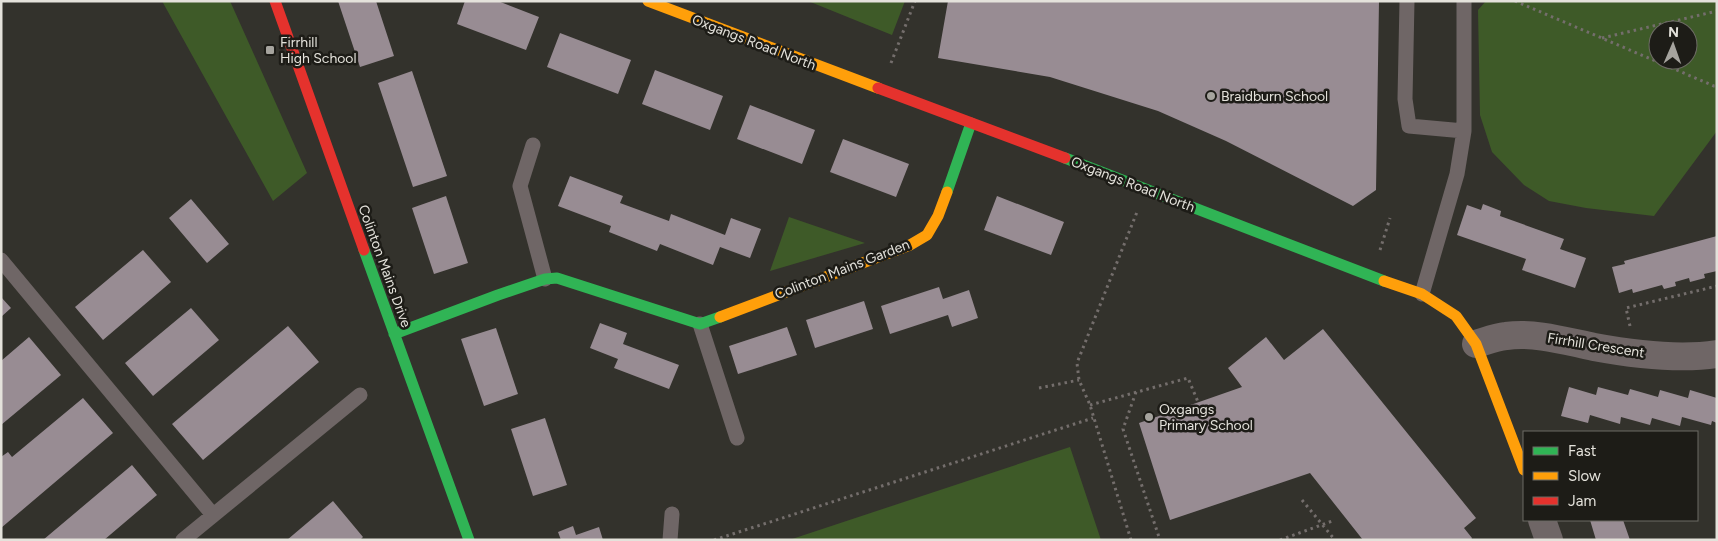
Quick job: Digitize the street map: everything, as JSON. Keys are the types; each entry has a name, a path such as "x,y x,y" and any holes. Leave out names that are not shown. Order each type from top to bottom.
{"street":[{"name":"Colinton Mains Drive","path":"275,1 469,540"},
{"name":"Oxgangs Road North","path":"648,1 1145,188 1370,276 1422,294 1456,316 1476,344 1523,467"},
{"name":"Colinton Mains Garden","path":"700,324 910,245 927,234 938,216 971,123"},
{"path":"394,334 545,279 557,278 700,324"},
{"name":"Firrhill Crescent","path":"1476,344 1506,336 1528,335 1637,354 1670,356 1717,354"},
{"path":"1542,521 1549,540"}],"lane":[{"path":"1407,1 1405,98 1409,126 1464,131"},
{"path":"1422,294 1457,174 1464,131 1464,1"},
{"path":"533,145 520,186 545,279"},
{"path":"1,260 213,515"},
{"path":"700,324 738,438"},
{"path":"184,540 360,395"},
{"path":"670,540 672,514"}],"path":[{"path":"881,90 915,1"},
{"path":"1515,1 1717,86"},
{"path":"1602,38 1717,12"},
{"path":"1131,540 1090,406 1079,380 1077,363 1130,232 1145,188"},
{"path":"1370,276 1390,218"},
{"path":"1637,354 1626,308 1717,286"},
{"path":"1090,406 1188,378 1198,402"},
{"path":"1039,388 1079,380"},
{"path":"1136,392 1123,429 1160,540"},
{"path":"714,540 1093,418"},
{"path":"1302,500 1334,540"},
{"path":"1280,540 1335,520"}],"green space":[{"path":"162,1 230,1 307,173 273,201"},
{"path":"808,1 905,1 892,35"},
{"path":"1486,1 1717,1 1717,131 1654,216 1586,208 1549,201 1524,185 1492,152 1480,115 1478,10"},
{"path":"789,217 865,243 770,271"},
{"path":"1070,447 1101,540 789,540"}],"building":[{"path":"338,1 376,1 394,56 360,67"},
{"path":"465,1 498,1 539,17 526,50 457,24"},
{"path":"948,1 1379,1 1376,190 1353,206 1226,141 1158,111 1050,77 938,58"},
{"path":"560,33 631,60 618,94 547,67"},
{"path":"655,70 723,96 710,130 642,104"},
{"path":"412,71 447,176 413,187 378,83"},
{"path":"750,105 815,130 802,164 737,139"},
{"path":"843,139 909,164 896,197 830,172"},
{"path":"570,176 623,196 620,203 669,221 671,214 725,235 731,218 761,229 750,258 720,247 713,265 660,244 657,251 609,232 611,226 558,206"},
{"path":"446,196 468,263 434,274 412,208"},
{"path":"997,196 1064,222 1051,255 984,230"},
{"path":"191,199 229,244 207,263 169,218"},
{"path":"1483,204 1501,211 1500,216 1564,239 1560,249 1586,258 1575,288 1522,270 1526,259 1457,235 1467,205 1481,210"},
{"path":"1717,236 1717,271 1704,274 1705,278 1690,282 1689,278 1675,282 1676,286 1664,289 1662,285 1633,293 1632,289 1619,293 1612,267 1625,264 1624,261"},
{"path":"143,250 171,282 103,340 75,307"},
{"path":"939,287 943,299 969,290 978,318 952,327 948,315 890,334 881,306"},
{"path":"1,297 11,308 1,317"},
{"path":"864,301 873,329 815,348 806,320"},
{"path":"191,308 219,340 153,396 125,363"},
{"path":"600,323 627,333 623,344 679,365 669,389 614,368 618,359 590,348"},
{"path":"288,326 319,362 203,460 172,424"},
{"path":"787,327 797,355 738,374 729,346"},
{"path":"496,328 518,394 484,406 461,339"},
{"path":"1323,329 1476,518 1464,528 1472,538 1471,540 1363,540 1310,473 1170,520 1139,423 1242,387 1228,368 1266,337 1284,360"},
{"path":"29,337 61,375 1,425 1,361"},
{"path":"1569,387 1596,395 1598,387 1628,395 1630,389 1658,397 1660,390 1688,398 1690,390 1717,398 1717,423 1712,421 1711,425 1682,417 1680,426 1652,418 1650,425 1621,417 1620,424 1590,415 1588,423 1561,416"},
{"path":"83,398 113,433 1,528 1,457 8,452 12,457"},
{"path":"545,418 567,485 533,496 511,429"},
{"path":"132,465 157,495 104,540 43,540"},
{"path":"333,501 363,537 360,540 287,540"},
{"path":"1590,521 1623,521 1630,540 1596,540"},
{"path":"573,526 576,535 599,527 603,540 561,540 558,532"}],"traffic: fast":[{"path":"947,192 971,123"},
{"path":"1065,158 1384,281"},
{"path":"364,250 469,540"},
{"path":"394,334 498,295 545,279 557,278 700,324 720,317"}],"traffic: slow":[{"path":"648,1 878,88"},
{"path":"720,317 910,245 927,235 938,216 947,192"},
{"path":"1384,281 1422,294 1456,316 1476,344 1523,467"}],"traffic: jam":[{"path":"275,1 364,250"},
{"path":"878,88 1065,158"}],"place":[{"name":"Firrhill High School","path":"270,50"},
{"name":"Braidburn School","path":"1211,96"},
{"name":"Oxgangs Primary School","path":"1149,417"}]}
